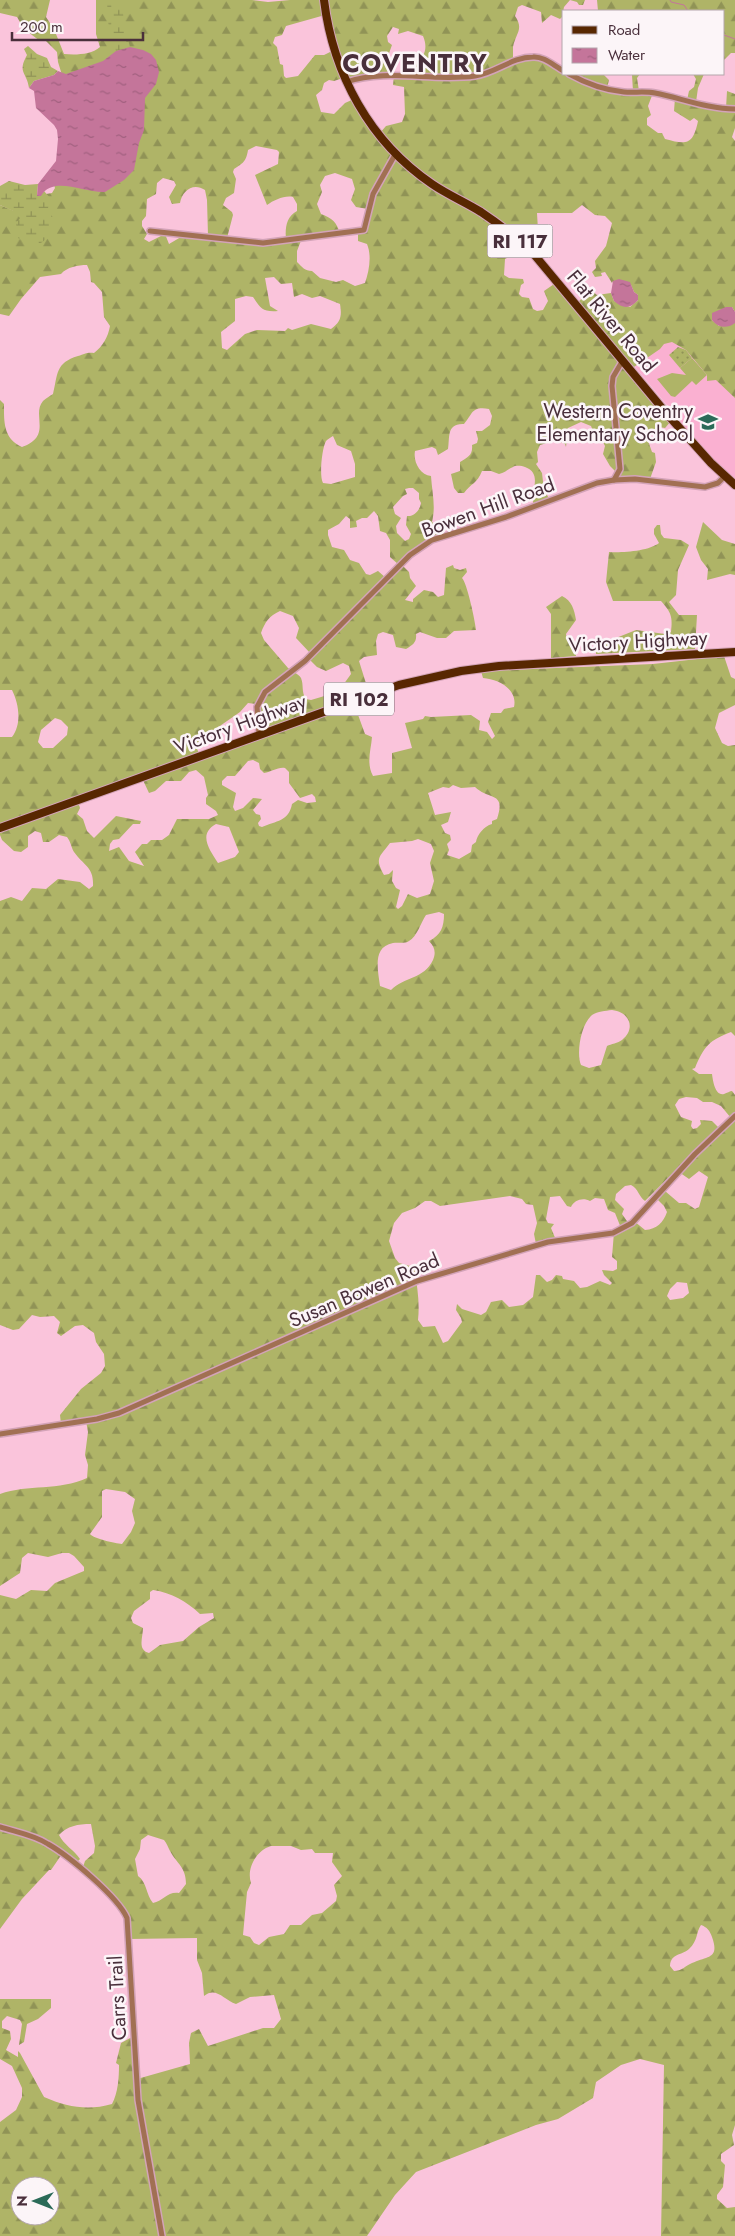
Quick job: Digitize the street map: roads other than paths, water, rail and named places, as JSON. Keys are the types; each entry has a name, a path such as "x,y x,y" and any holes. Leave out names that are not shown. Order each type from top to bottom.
{"main road":[{"name":"Flat River Road","path":"324,0 332,41 346,82 367,119 396,153 431,184 480,211 516,237 535,256 668,414 735,486"},
{"name":"Victory Highway","path":"0,828 399,685 461,671 498,666 735,652"}],"street":[{"path":"346,82 382,76 474,76 520,58 532,57 542,59 562,70"},
{"path":"571,75 603,89 652,93 720,108 735,109"},
{"path":"150,231 263,243 364,230 373,194 396,153"},
{"path":"614,480 620,470 612,386 613,376 623,359"},
{"name":"Bowen Hill Road","path":"259,734 257,712 265,692 302,664 410,555 424,545 437,538 506,517 590,485 614,480 660,481 705,487 718,483 725,476"},
{"name":"Susan Bowen Road","path":"0,1434 97,1419 119,1413 417,1281 548,1242 619,1230 632,1223 695,1154 735,1116"},
{"name":"Carrs Trail","path":"0,1827 38,1839 61,1852 110,1894 121,1906 127,1918 138,2100 162,2236"}],"water":[{"path":"130,47 151,54 156,60 159,72 156,84 145,98 144,130 139,143 134,170 124,180 105,192 61,186 53,187 46,190 41,196 37,196 38,184 56,161 58,139 57,130 54,125 36,108 34,91 29,88 34,81 54,75 58,71 66,74 103,61 116,51"},
{"path":"619,279 630,282 634,292 638,295 638,300 632,305 623,307 614,301 611,293 613,281"},
{"path":"726,307 732,307 735,312 735,323 723,327 714,323 712,313"}],"waterway":[{"path":"670,0 671,2 684,5 687,10"},
{"path":"725,35 735,39"}],"place":[{"name":"Western Coventry Elementary School","path":"708,422"}],"district":[{"name":"COVENTRY","path":"415,63"}]}
